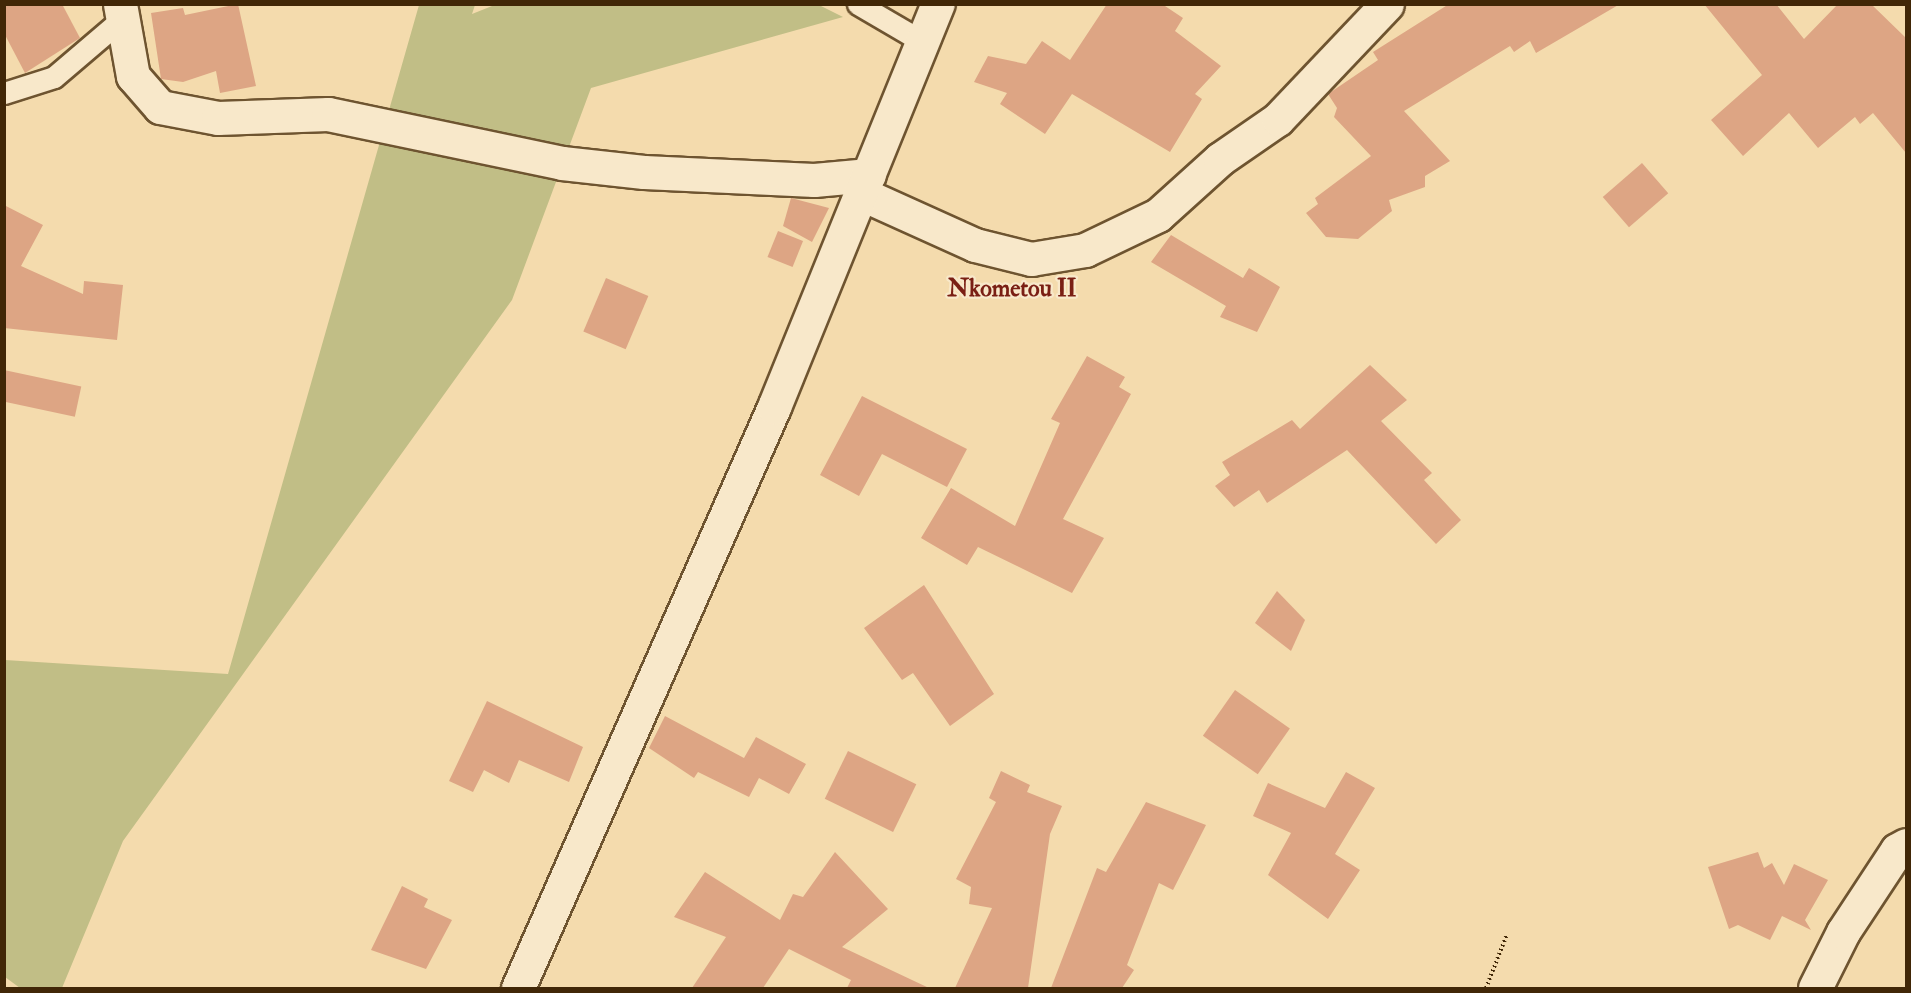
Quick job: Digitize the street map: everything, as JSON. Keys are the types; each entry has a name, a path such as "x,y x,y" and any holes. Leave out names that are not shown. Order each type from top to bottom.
{"street":[{"path":"518,988 774,407 938,4"},
{"path":"121,11 133,76 160,107 218,118 328,114 562,163 644,172 865,184 975,245 1031,259 1085,250 1158,215 1220,159 1278,119 1387,4"},
{"path":"1815,988 1844,932 1897,850 1906,845"}],"lane":[{"path":"858,4 923,42"},
{"path":"4,93 54,77 121,11"}],"path":[{"path":"1486,988 1508,934"}],"shaded area":[{"path":"497,4 817,4 843,17 591,88 512,300 123,841 62,988 20,988 5,977 5,660 228,674 419,5 475,5 472,14"}],"building":[{"path":"4,4 62,4 80,38 25,73 4,33"},
{"path":"238,4 256,86 220,93 216,71 183,82 161,79 151,13 183,8 185,15"},
{"path":"1107,4 1162,4 1183,18 1175,31 1221,66 1195,94 1202,99 1170,152 1072,94 1045,134 1000,104 1007,93 974,82 988,56 1026,64 1042,41 1070,60"},
{"path":"1449,4 1620,4 1536,53 1530,41 1514,52 1510,46 1404,111 1450,161 1425,176 1425,187 1389,200 1392,211 1358,239 1326,237 1306,213 1318,204 1315,198 1371,156 1334,117 1337,108 1328,94 1378,60 1373,52"},
{"path":"1704,4 1776,4 1804,39 1838,4 1871,4 1906,38 1906,153 1873,113 1860,124 1855,117 1818,148 1789,113 1743,156 1711,120 1762,75"},
{"path":"1642,163 1668,193 1629,227 1603,197"},
{"path":"791,198 829,208 812,242 783,226"},
{"path":"4,205 43,225 21,266 83,294 84,281 123,285 117,340 4,328"},
{"path":"778,231 803,241 793,267 768,257"},
{"path":"1171,235 1243,278 1249,268 1280,287 1257,332 1220,317 1226,306 1151,262"},
{"path":"606,278 648,296 626,349 583,331"},
{"path":"1087,356 1125,377 1119,387 1131,394 1063,519 1104,538 1072,593 978,547 967,565 921,538 951,488 1015,526 1060,423 1051,419"},
{"path":"1370,365 1407,400 1381,421 1432,473 1424,480 1461,520 1436,544 1347,450 1267,503 1259,490 1234,507 1215,486 1230,475 1222,462 1292,420 1300,429"},
{"path":"4,370 81,386 75,417 4,402"},
{"path":"862,396 967,449 947,487 882,454 859,496 820,475"},
{"path":"924,585 994,694 950,726 913,673 902,680 864,628"},
{"path":"1277,591 1305,620 1291,651 1255,623"},
{"path":"1235,690 1290,728 1258,774 1203,736"},
{"path":"487,701 583,747 569,782 519,760 509,783 484,770 473,792 449,781"},
{"path":"665,716 744,758 756,737 806,764 789,794 759,778 749,797 698,772 694,778 649,748"},
{"path":"848,751 916,784 893,832 825,799"},
{"path":"1001,771 1030,785 1027,792 1062,806 1050,834 1028,988 955,988 992,908 969,904 971,887 956,879 996,802 989,798"},
{"path":"1346,772 1375,788 1335,854 1360,870 1328,919 1268,875 1291,833 1253,816 1268,783 1325,808"},
{"path":"1146,802 1206,825 1173,890 1159,883 1127,965 1134,970 1122,988 1051,988 1097,868 1106,872"},
{"path":"835,852 888,909 842,947 929,988 847,988 851,980 789,949 763,988 692,988 726,937 674,917 705,872 780,920 793,894 803,897"},
{"path":"1758,852 1764,868 1772,863 1784,885 1794,864 1828,880 1805,920 1811,930 1782,916 1770,940 1738,925 1729,929 1708,867"},
{"path":"402,886 428,899 424,907 452,920 426,969 371,950"}],"district":[{"name":"Nkometou II","path":"1012,289"}]}
